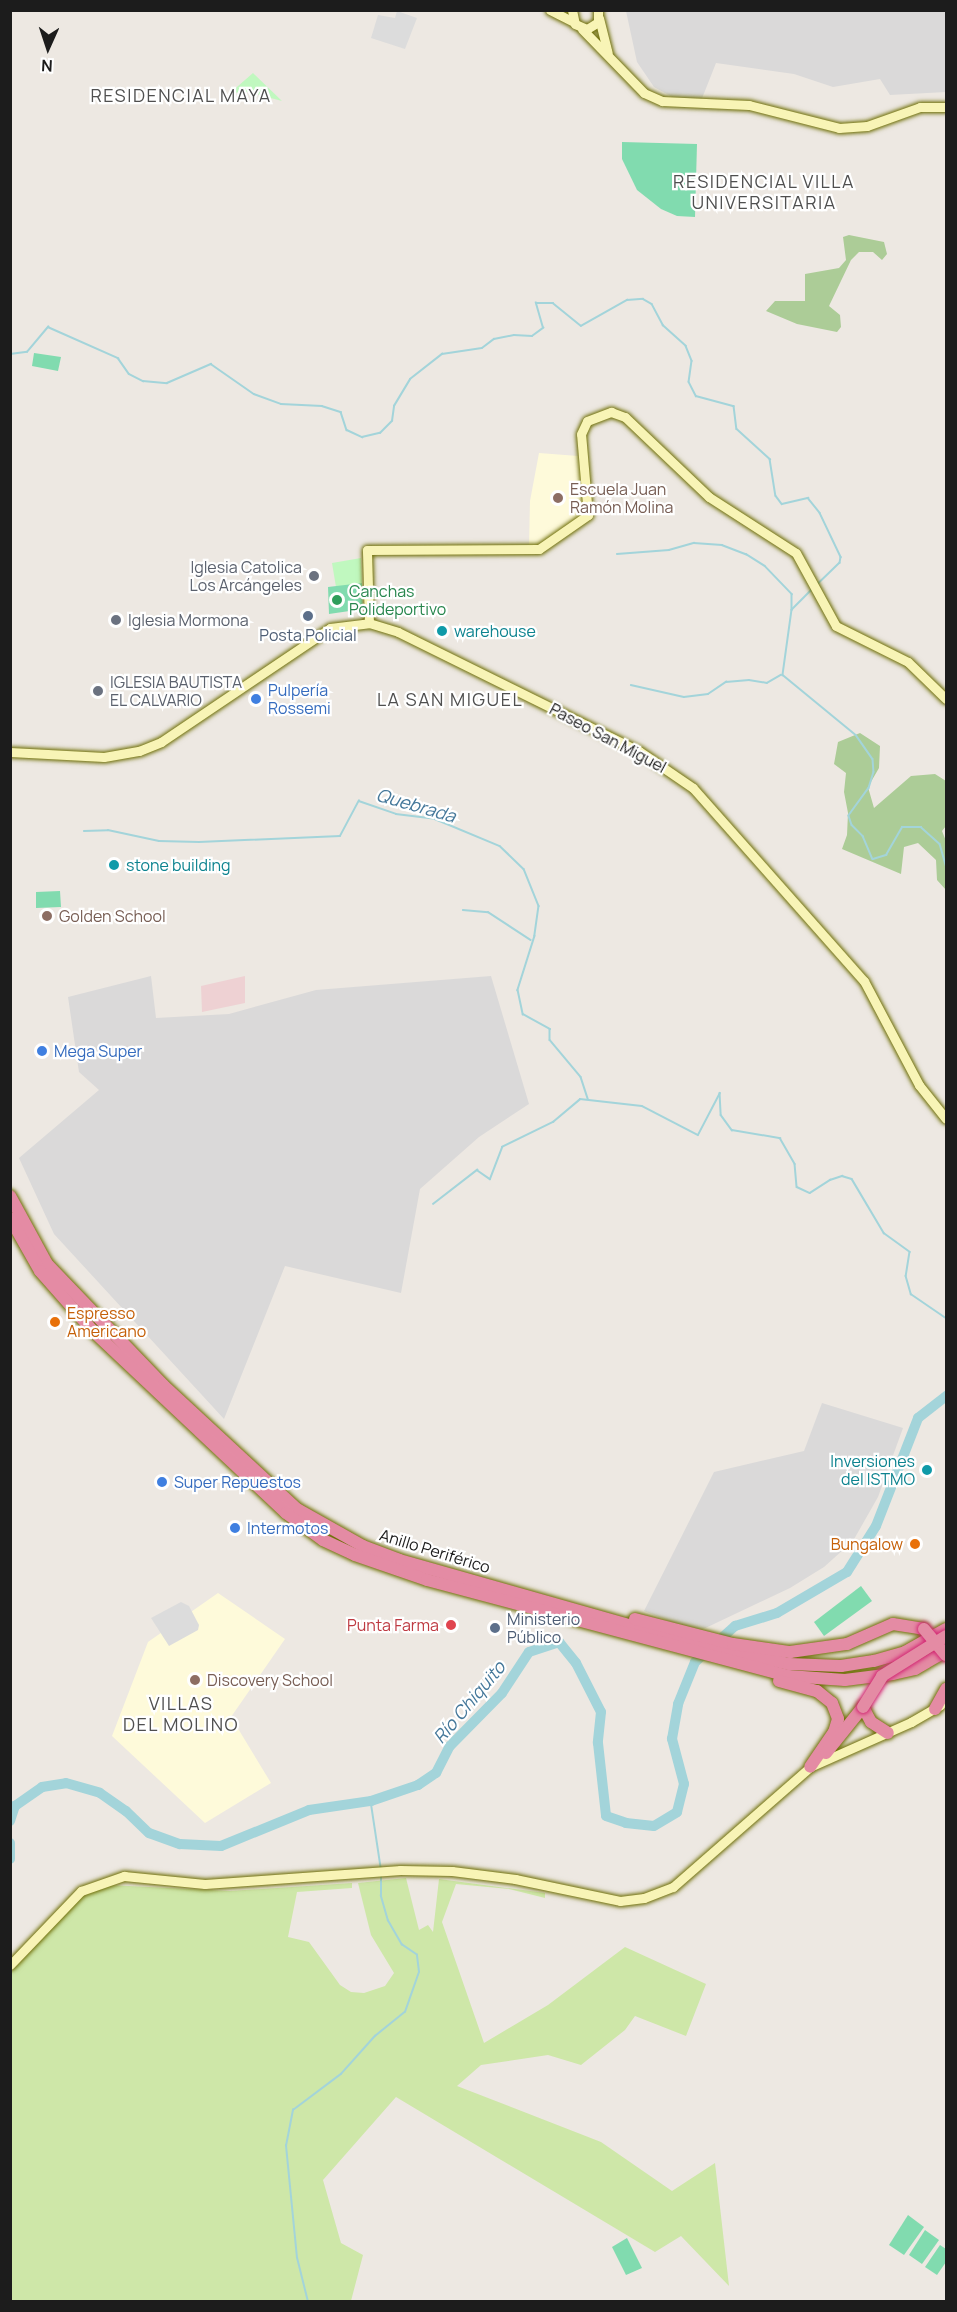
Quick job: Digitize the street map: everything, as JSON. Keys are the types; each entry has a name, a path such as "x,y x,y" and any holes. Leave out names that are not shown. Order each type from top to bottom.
{"highway":[{"name":"Anillo Periférico","path":"10,1196 36,1247 71,1293 218,1438 297,1509 343,1536 399,1560 685,1641 715,1660 750,1669 799,1677 867,1678 915,1668 946,1653"},
{"name":"Anillo Periférico","path":"10,1218 40,1271 93,1330 257,1488 323,1540 392,1569 685,1641 730,1648 789,1664 840,1666 906,1652 946,1629"},
{"path":"730,1648 810,1652 847,1644 879,1629 905,1623 924,1629 946,1653"},
{"path":"810,1767 837,1744 882,1677 946,1636"},
{"path":"750,1669 766,1678 817,1691 832,1703 838,1719 834,1732 810,1767"},
{"path":"934,1709 946,1689"},
{"path":"863,1707 871,1722 888,1732"}],"street":[{"path":"550,10 582,29 644,93 662,101 749,105 828,127 854,129 920,107 946,107"},
{"path":"572,10 572,21"},
{"path":"582,29 591,28 599,14"},
{"path":"599,14 609,55"},
{"path":"369,623 367,550 525,550 551,543 588,515 581,434 587,421 611,412 625,417 709,497 780,539 796,553 836,626 908,662 946,699"},
{"name":"Paseo San Miguel","path":"10,752 104,757 139,751 160,742 330,628 369,623 398,632 639,751 693,788 864,981 919,1085 946,1119"},
{"path":"10,1965 81,1891 108,1879 124,1876 205,1884 391,1871 467,1872 620,1901 644,1898 673,1887 810,1767 888,1732 934,1709 946,1700"}],"shaded area":[{"path":"397,11 417,18 405,49 371,38 378,15 395,18"},
{"path":"626,11 946,11 946,92 890,95 880,79 833,87 794,74 716,63 701,101 676,99 654,87 637,62"},
{"name":"Escuela Juan Ramón Molina","path":"539,453 578,456 585,506 581,515 546,542 529,548 530,501"},
{"path":"151,976 156,1018 229,1014 316,990 491,976 529,1104 479,1137 420,1189 401,1293 285,1266 224,1419 54,1234 19,1158 99,1090 79,1072 68,997"},
{"path":"245,976 245,1003 202,1012 201,986"},
{"path":"822,1403 903,1428 878,1497 853,1541 824,1567 790,1588 697,1632 644,1611 714,1472 804,1451"},
{"name":"Discovery School","path":"218,1593 285,1639 231,1717 271,1783 205,1823 112,1736 148,1642"},
{"path":"181,1602 189,1606 199,1625 198,1630 169,1646 151,1618"}],"green space":[{"path":"253,73 282,101 248,92 230,93"},
{"path":"622,142 697,144 695,217 677,216 661,209 637,190 622,159"},
{"path":"849,235 884,242 887,254 882,260 873,252 859,252 851,260 829,306 840,315 841,327 837,332 797,324 766,311 775,301 805,301 805,274 839,268 846,260 843,237"},
{"path":"34,353 61,357 58,371 32,366"},
{"path":"361,558 362,583 336,587 332,563"},
{"path":"362,583 363,609 329,614 328,587"},
{"path":"860,733 880,746 879,768 868,787 874,808 911,776 935,774 946,781 946,826 942,831 946,841 946,890 937,880 936,860 918,843 904,847 901,874 842,849 847,835 848,813 844,792 846,773 834,764 838,742"},
{"path":"60,891 61,907 36,908 36,892"},
{"path":"861,1586 872,1601 824,1636 814,1622"},
{"path":"406,1878 419,1930 428,1925 433,1932 439,1879 545,1893 545,1898 509,1889 456,1884 442,1922 484,2043 548,2005 625,1947 706,1984 686,2036 635,2016 625,2030 581,2065 548,2055 481,2065 457,2086 601,2142 672,2191 715,2163 729,2286 681,2236 655,2252 396,2097 323,2180 341,2243 363,2255 351,2301 11,2302 11,1972 82,1897 108,1885 230,1891 352,1883 352,1888 297,1892 288,1937 309,1942 340,1985 351,1992 364,1993 385,1986 394,1973 371,1935 358,1883"},
{"path":"908,2215 924,2227 904,2255 889,2245"},
{"path":"925,2230 939,2240 922,2264 909,2255"},
{"path":"627,2238 642,2268 626,2275 612,2247"},
{"path":"940,2245 946,2249 946,2262 937,2275 925,2267"}],"waterway":[{"path":"10,354 27,352 48,327 118,358 129,374 143,381 167,383 211,364 254,394 281,404 322,406 341,412 347,430 362,437 380,433 392,421 394,406 410,379 442,354 482,348 494,339 514,335 532,336 543,328 536,303 553,303 581,326 627,300 643,299 652,304 663,325 686,346 692,361 689,382 696,396 734,406 737,429 770,459 776,496 782,504 808,498 820,513 841,557 840,563 818,584"},
{"path":"617,554 669,550 694,543 722,545 746,554 765,566 792,594 792,610"},
{"path":"812,590 792,610 783,675 856,735 873,759 874,772 869,788 849,816 852,825 863,836 873,859 886,855 902,827 921,827 940,844 946,865"},
{"path":"631,685 684,697 708,694 726,682 749,680 767,683 781,675"},
{"name":"Quebrada","path":"84,831 108,830 159,841 199,842 340,836 359,801 396,814 435,819 500,846 524,869 539,906 535,936 518,990 523,1014 550,1029 550,1040 581,1077 588,1099"},
{"path":"463,910 488,912 531,940"},
{"name":"Quebrada","path":"433,1204 477,1170 490,1179 502,1147 553,1122 580,1099 642,1106 698,1135 720,1093 721,1115 732,1130 780,1138 795,1164 797,1187 810,1193 830,1180 842,1176 852,1179 884,1233 910,1252 906,1276 911,1294 946,1318"},
{"name":"Río Chiquito","path":"10,1821 15,1806 42,1787 66,1783 100,1793 126,1811 149,1833 180,1844 221,1846 309,1810 371,1801 418,1785 436,1773 450,1746 502,1693 529,1652 559,1642 576,1663 601,1712 598,1743 606,1816 626,1823 654,1826 677,1812 684,1784 672,1739 678,1704 695,1662 735,1626 777,1613 847,1572 876,1526 918,1418 946,1396"},
{"path":"371,1801 381,1867"},
{"name":"Río Chiquito","path":"10,1843 10,1859"},
{"path":"308,2302 297,2258 286,2146 293,2110 341,2074 375,2036 405,2012 419,1972 417,1955 402,1945 388,1921 381,1896 381,1875"}],"place":[{"name":"Escuela Juan Ramón Molina","path":"558,498"},
{"name":"Iglesia Catolica Los Arcángeles","path":"314,576"},
{"name":"Canchas Polideportivo","path":"337,600"},
{"name":"Posta Policial","path":"308,616"},
{"name":"Iglesia Mormona","path":"116,620"},
{"name":"warehouse","path":"442,631"},
{"name":"IGLESIA BAUTISTA EL CALVARIO","path":"98,691"},
{"name":"Pulpería Rossemi","path":"256,699"},
{"name":"stone building","path":"114,865"},
{"name":"Golden School","path":"47,916"},
{"name":"Mega Super","path":"42,1051"},
{"name":"Espresso Americano","path":"55,1322"},
{"name":"Inversiones del ISTMO","path":"927,1470"},
{"name":"Super Repuestos","path":"162,1482"},
{"name":"Intermotos","path":"235,1528"},
{"name":"Bungalow","path":"915,1544"},
{"name":"Punta Farma","path":"451,1625"},
{"name":"Ministerio Público","path":"495,1628"},
{"name":"Discovery School","path":"195,1680"}],"district":[{"name":"RESIDENCIAL MAYA","path":"181,95"},
{"name":"RESIDENCIAL VILLA UNIVERSITARIA","path":"764,192"},
{"name":"LA SAN MIGUEL","path":"450,699"},
{"name":"VILLAS DEL MOLINO","path":"181,1714"}]}
